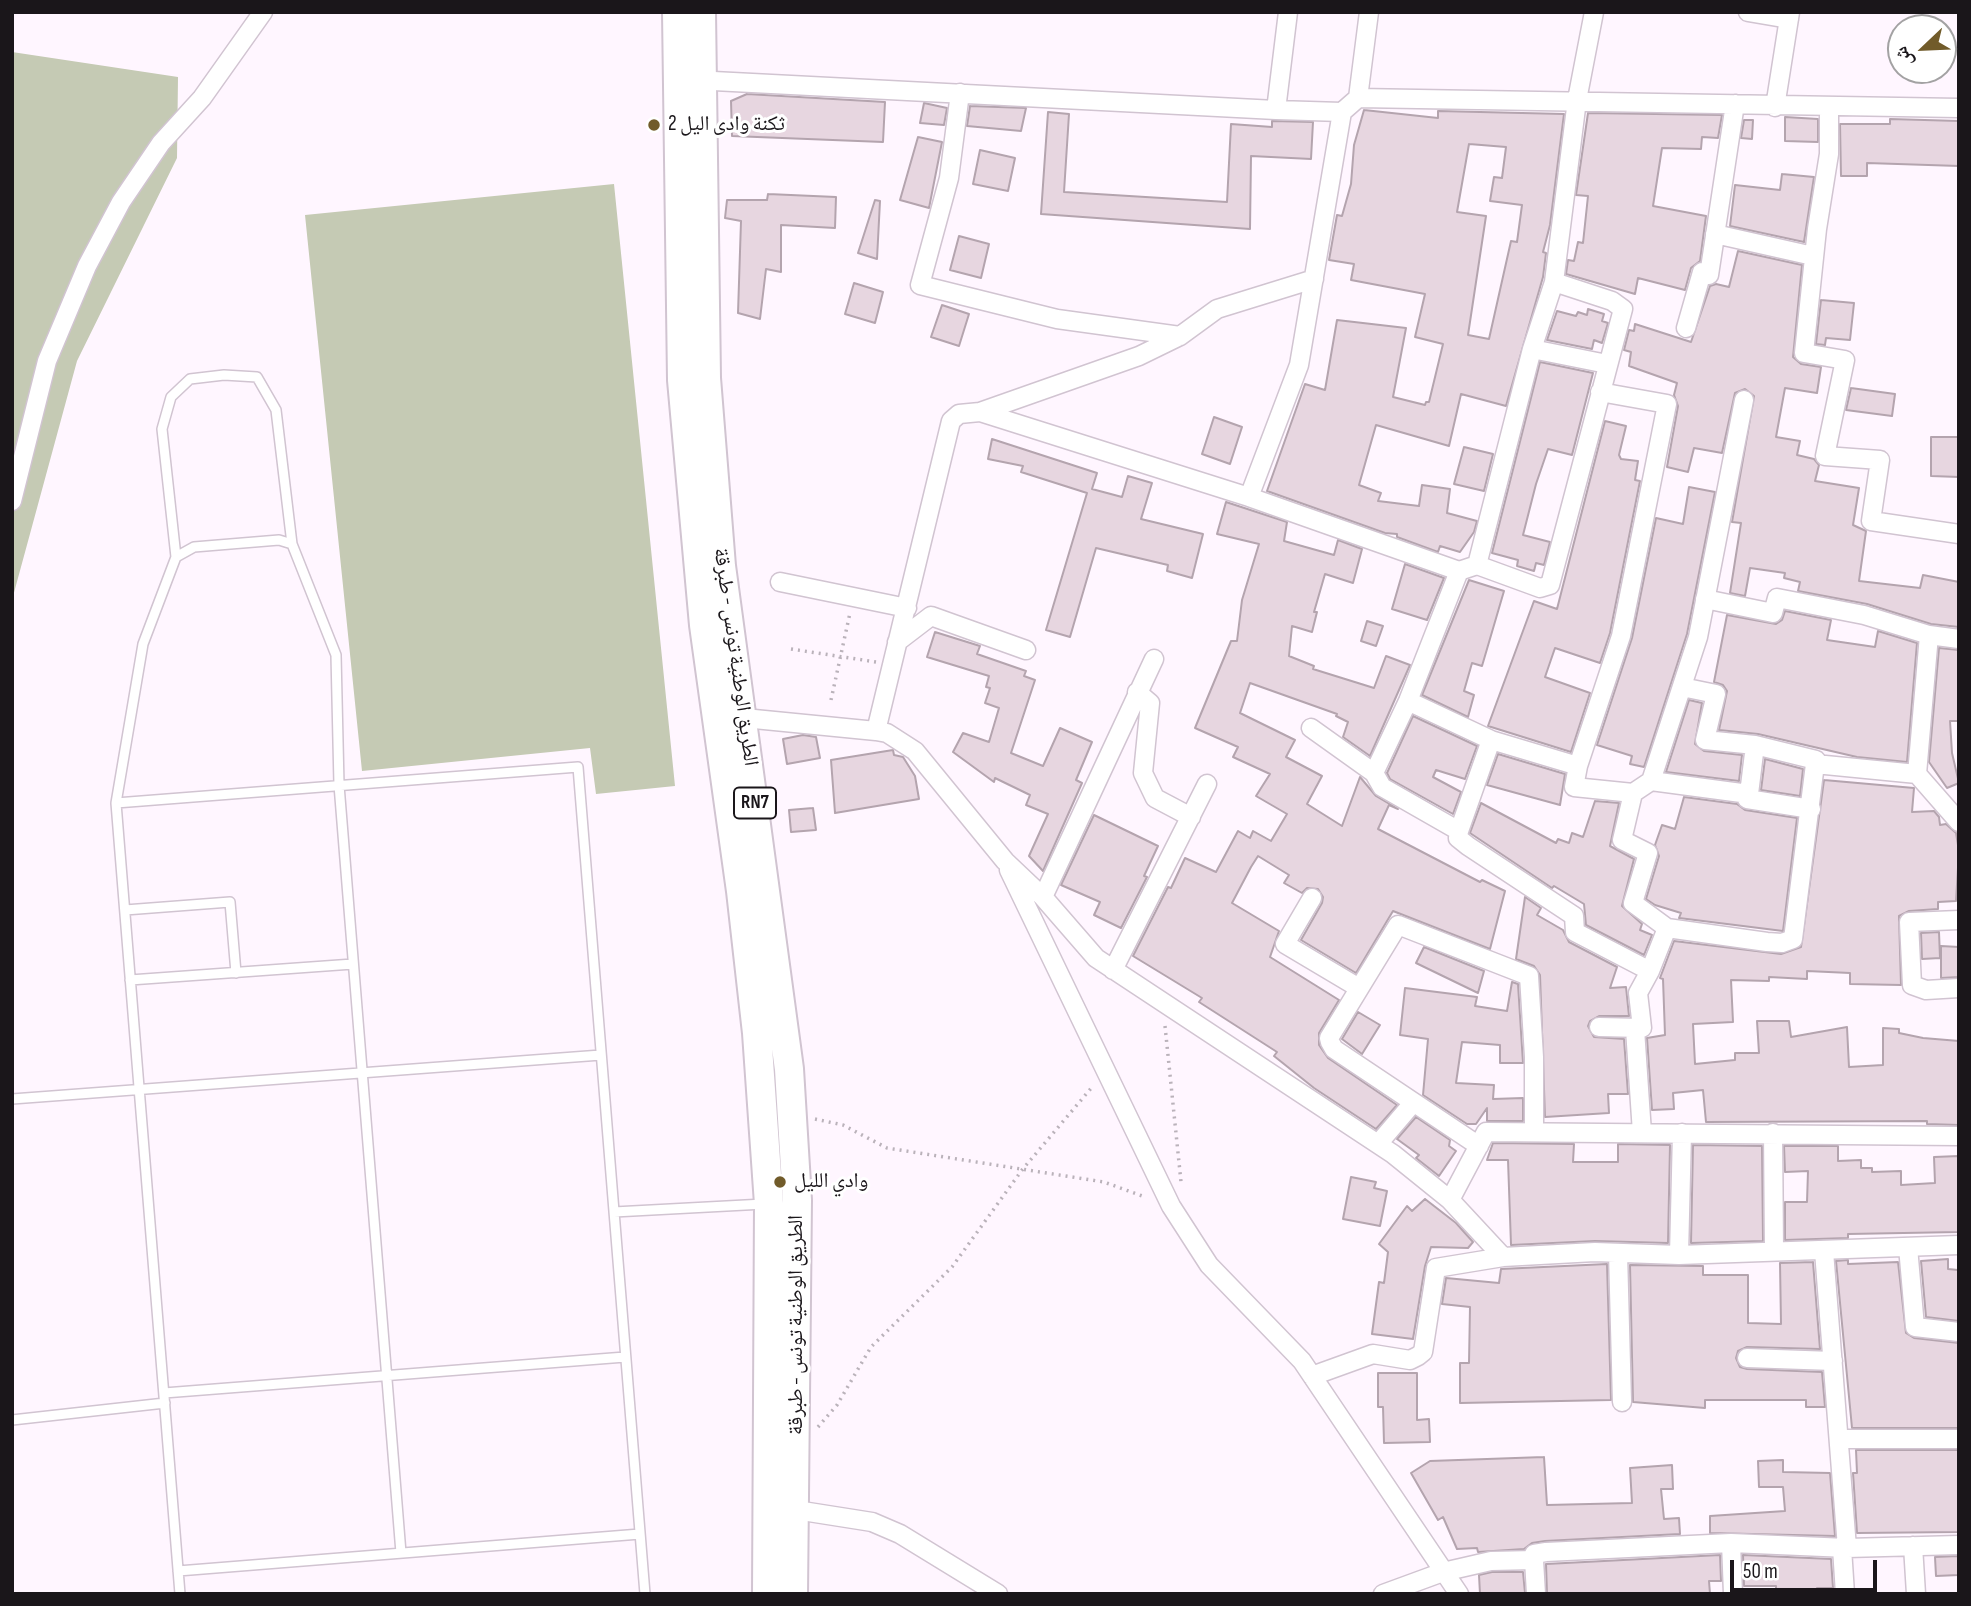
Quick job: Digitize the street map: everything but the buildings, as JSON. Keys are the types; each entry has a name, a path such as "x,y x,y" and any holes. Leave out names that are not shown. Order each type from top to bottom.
{"main road":[{"name":"الطريق الوطنية تونس - طبرقة","path":"677,12 688,80 706,378 721,566 744,718 789,1069 792,1113 783,1202 767,1594"},
{"name":"الطريق الوطنية تونس - طبرقة","path":"701,12 688,80 682,380 704,625 741,891 757,1033 783,1202 796,1441 793,1594"}],"street":[{"path":"12,501 47,361 87,266 121,202 161,143 202,98 263,12"},
{"path":"1276,110 1288,12"},
{"path":"1358,98 1369,12"},
{"path":"1477,565 1532,349 1554,282 1577,100 1594,12"},
{"path":"1748,12 1789,15 1775,107"},
{"path":"688,80 1276,110 1342,111 1358,98 1959,108"},
{"path":"960,93 949,178 920,285 1057,319 1180,336"},
{"path":"1686,328 1702,272 1709,275 1735,104"},
{"path":"1829,107 1829,154 1814,256 1804,353 1845,360 1825,456 1880,460 1871,521 1959,534"},
{"path":"1249,497 1299,365 1342,111"},
{"path":"1715,234 1814,256"},
{"path":"876,731 951,422 959,414 979,412 1139,356 1180,336 1216,309 1314,279"},
{"path":"979,412 1249,497 1459,571 1477,565 1540,588 1550,585 1623,309 1612,301 1554,282"},
{"path":"1532,349 1607,364"},
{"path":"1600,392 1667,404 1621,636 1578,766 1574,787 1633,793 1651,781 1698,637 1744,400"},
{"path":"1374,773 1408,701 1459,571"},
{"path":"780,582 907,608"},
{"path":"1705,599 1773,613 1777,598 1864,615 1929,635 1959,639"},
{"path":"897,642 931,616 1026,650"},
{"path":"1917,775 1929,635"},
{"path":"1043,897 1154,659"},
{"path":"1633,793 1622,840 1648,853 1633,903 1667,928 1767,942 1782,943 1793,939 1816,760 1755,745 1705,740 1716,694 1682,687"},
{"path":"1137,692 1150,703 1143,773 1155,798 1191,817"},
{"path":"1408,701 1491,740 1578,766"},
{"path":"744,718 887,733 915,751 1005,860 1043,897 1096,958 1378,1144 1450,1200 1503,1256"},
{"path":"1311,728 1374,773 1382,787 1459,831"},
{"path":"1491,740 1458,838 1574,916 1575,932 1650,971"},
{"path":"1755,745 1747,799 1811,809"},
{"path":"1815,764 1917,775 1959,822"},
{"path":"1651,781 1749,794"},
{"path":"1113,970 1208,784"},
{"path":"1005,860 1171,1206 1209,1265 1302,1361 1459,1594"},
{"path":"1312,898 1285,944 1359,988"},
{"path":"1959,920 1909,922 1912,985 1926,990 1959,988"},
{"path":"1479,1146 1334,1049 1330,1042 1329,1038 1398,925 1528,976 1534,1057 1534,1132"},
{"path":"1599,1027 1642,1028 1638,993 1667,928"},
{"path":"1635,1029 1642,1133"},
{"path":"1378,1144 1413,1103"},
{"path":"1450,1200 1486,1132 1959,1136"},
{"path":"1679,1255 1682,1133"},
{"path":"1773,1133 1774,1250"},
{"path":"1312,1376 1373,1354 1410,1360 1423,1352 1436,1268 1503,1256 1618,1253 1679,1255 1959,1245"},
{"path":"1908,1247 1914,1327 1959,1332"},
{"path":"1824,1251 1839,1439 1845,1594"},
{"path":"1618,1253 1622,1402"},
{"path":"1747,1358 1833,1361"},
{"path":"1839,1439 1959,1439"},
{"path":"796,1510 850,1517 882,1526 900,1534 998,1594"},
{"path":"1731,1543 1733,1594"},
{"path":"1536,1594 1534,1554 1546,1552 1731,1543 1844,1548 1959,1545"},
{"path":"1913,1546 1916,1594"},
{"path":"1384,1594 1443,1572 1491,1561 1535,1560"}],"lane":[{"path":"180,1594 116,803 143,643 176,557 162,429 171,397 190,379 213,376 257,377 276,410 292,544 336,655 339,785 401,1553"},
{"path":"176,557 194,547 279,540 292,544"},
{"path":"116,803 578,766 645,1594"},
{"path":"125,910 230,902 236,973"},
{"path":"130,980 353,964"},
{"path":"12,1099 601,1055"},
{"path":"614,1212 783,1202"},
{"path":"12,1420 164,1398 387,1376 625,1357"},
{"path":"178,1571 640,1534"}],"path":[{"path":"831,699 852,607"},
{"path":"791,649 892,665"},
{"path":"792,1113 843,1125 887,1148 1104,1182 1171,1206 1182,1178 1163,1000"},
{"path":"796,1441 814,1431 837,1405 871,1346 952,1267 1022,1170 1106,1071"}],"green space":[{"path":"12,52 178,77 177,158 77,361 12,600"},
{"path":"614,184 675,786 596,794 590,748 362,771 305,215"}],"place":[{"name":"ثكنة وادى اليل 2","path":"654,125"},
{"name":"وادي الليل","path":"780,1182"}]}
